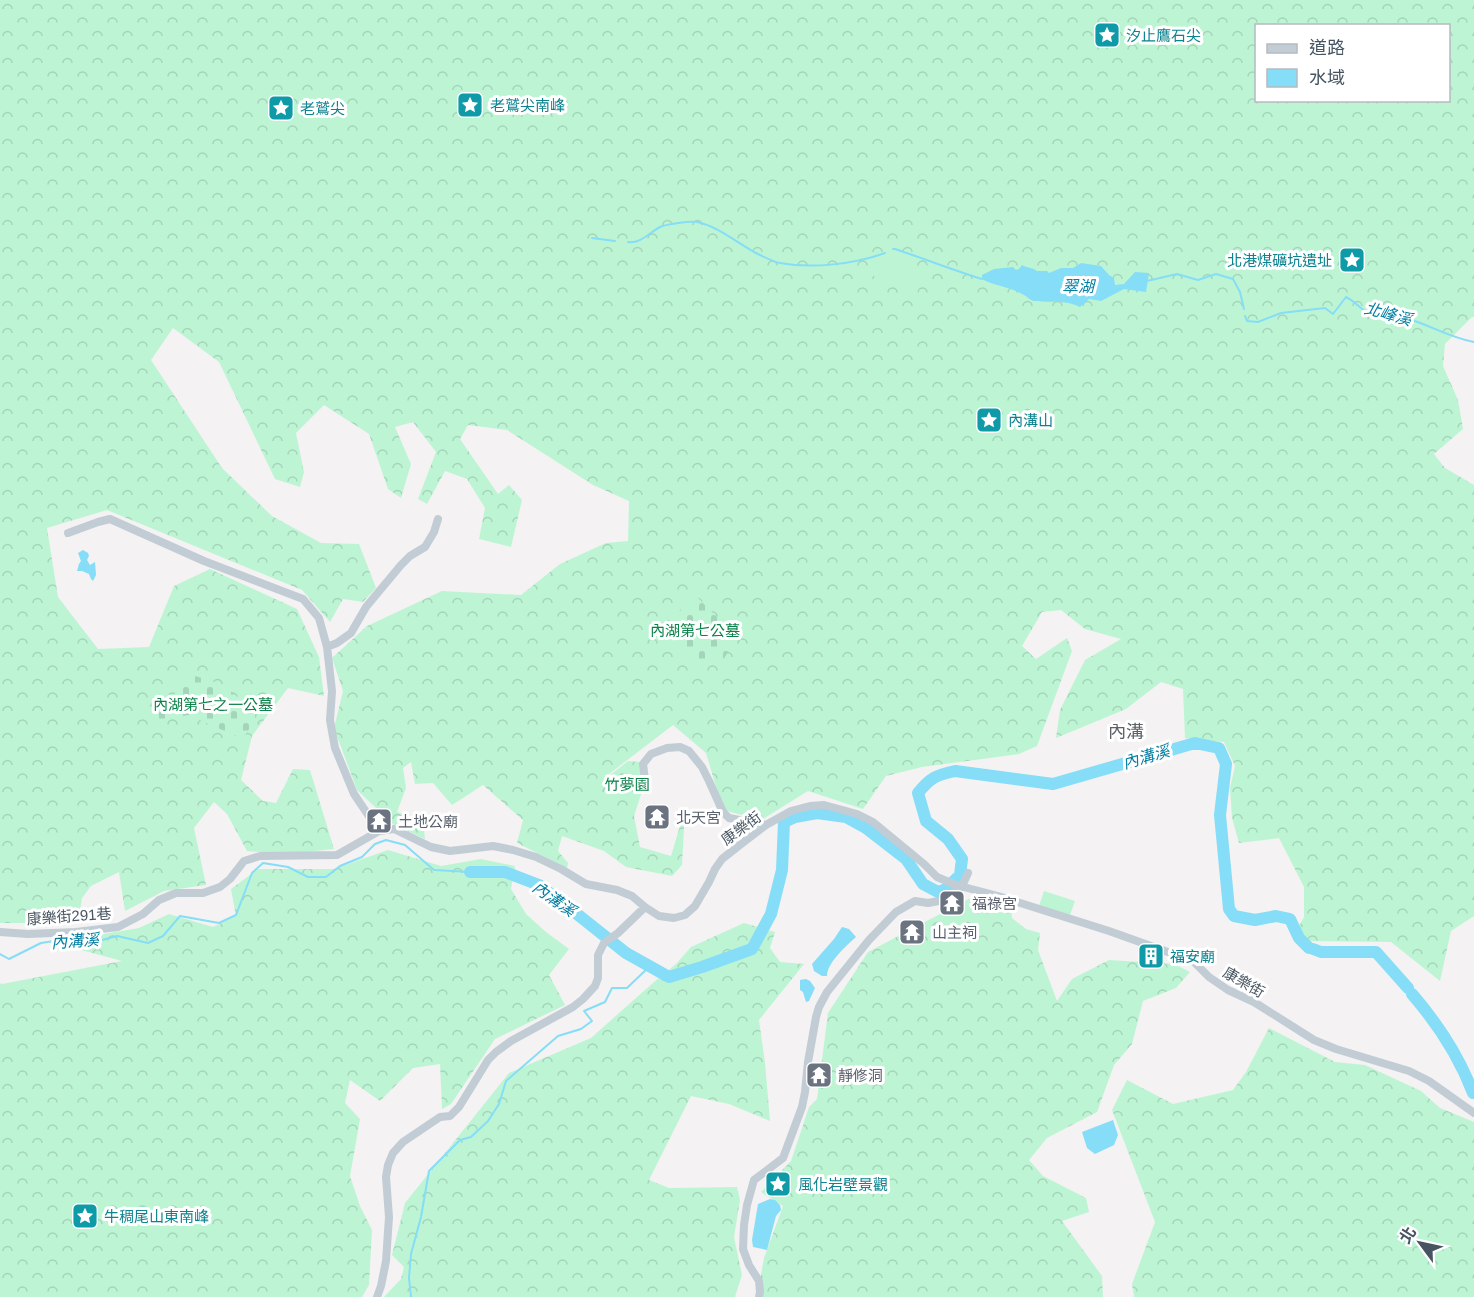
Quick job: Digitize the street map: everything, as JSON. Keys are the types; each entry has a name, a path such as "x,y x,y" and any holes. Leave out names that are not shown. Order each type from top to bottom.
{"street":[{"path":"68,533 110,519 204,561 303,599 319,618 327,647 332,692 330,720 335,748 354,794 379,831"},
{"path":"327,647 338,643 351,633 366,607 400,565 424,547 434,532 438,519"},
{"path":"645,780 643,764 651,754 667,748 680,747 689,751 702,767 723,812 729,818 766,825"},
{"name":"康樂街","path":"379,831 394,829 432,847 450,851 493,846 537,857 586,884 617,890 632,896 659,916 674,918 685,915 695,906 722,859 766,825 791,811 810,806 824,805 844,810 873,822 937,877 959,886 1109,931 1193,962 1228,990 1254,1002 1314,1040 1409,1071 1429,1081 1474,1113"},
{"name":"康樂街291巷","path":"0,932 28,934 76,932 118,927 143,915 159,900 176,893 203,893 220,887 230,879 244,861 260,856 337,855 379,831"},
{"path":"759,1297 759,1281 749,1265 744,1249 747,1205 754,1180 783,1158 803,1099 819,1007 827,992 862,948 896,912 915,901 928,903 944,900 959,886 968,873"},
{"path":"377,1297 386,1261 389,1217 386,1178 393,1153 403,1142 440,1117 450,1116 466,1098 488,1060 496,1052 583,999 595,986 598,978 598,955 604,943 645,907"}],"green space":[{"name":"竹夢園","path":"0,0 1474,0 1474,317 1445,344 1443,366 1458,400 1463,429 1434,454 1445,468 1474,485 1474,916 1451,931 1440,981 1391,942 1306,941 1298,928 1304,917 1304,887 1279,838 1239,843 1232,818 1230,788 1235,766 1224,742 1185,738 1183,689 1161,682 1126,709 1056,738 1060,710 1085,660 1121,639 1085,629 1061,610 1042,612 1022,646 1036,659 1067,638 1072,651 1037,746 1019,754 922,767 886,776 863,809 808,791 761,820 723,810 706,753 673,725 604,778 611,785 609,776 628,761 640,762 644,785 634,816 640,847 671,856 685,809 682,865 672,876 626,867 604,851 562,836 558,851 568,863 567,868 517,843 523,820 483,785 452,805 433,783 415,784 411,762 403,768 406,788 397,812 423,821 425,839 394,825 357,790 334,728 343,691 332,658 367,626 442,591 521,595 560,564 606,543 628,541 629,501 593,485 507,430 468,425 460,439 498,494 509,485 522,500 511,547 479,539 485,508 467,479 445,471 427,504 418,499 436,452 413,422 395,427 411,464 401,498 388,489 369,434 324,405 296,433 304,472 300,487 275,479 219,362 173,328 151,360 222,468 272,516 321,543 359,544 376,588 363,602 343,599 330,622 302,590 107,510 47,528 58,597 98,649 149,647 174,586 210,569 297,609 319,657 324,696 288,688 252,736 241,780 263,801 276,803 293,769 310,770 334,849 286,854 247,851 227,814 214,802 194,828 206,885 164,891 125,911 119,872 91,886 82,898 78,923 0,923"},
{"path":"879,252 925,270 917,293 871,275"},
{"name":"內湖第七公墓","path":"696,596 724,624 731,648 722,661 696,663 664,636 665,623"},
{"name":"內湖第七之一公墓","path":"186,673 224,685 257,715 243,739 188,715 158,721 147,711 152,702 173,697"},
{"path":"388,850 441,866 481,859 515,866 511,889 526,914 569,949 549,975 565,1005 495,1039 451,1104 442,1109 440,1064 413,1068 380,1101 350,1080 345,1103 360,1119 350,1176 360,1206 372,1230 369,1285 362,1297 0,1297 0,983 122,961 74,948 74,939 139,928 169,914 213,927 236,916 231,889 258,869 334,869"},
{"path":"1044,891 1075,901 1070,915 1039,906"},
{"path":"976,895 1011,911 1012,918 1026,929 1040,933 1038,950 1057,1001 1072,979 1109,960 1174,964 1190,972 1176,988 1143,1001 1132,1044 1114,1065 1097,1112 1047,1138 1029,1160 1043,1176 1086,1198 1089,1212 1062,1221 1102,1276 1103,1297 757,1297 764,1258 783,1206 761,1192 791,1161 809,1107 817,1099 828,1013 868,952"},
{"path":"744,923 775,932 770,948 780,962 804,964 759,1020 770,1121 729,1104 691,1096 649,1180 669,1188 737,1187 740,1200 734,1237 742,1275 735,1297 384,1297 401,1279 404,1267 392,1255 405,1203 509,1073 591,1038 676,964 691,947"},
{"path":"1269,1028 1335,1062 1365,1065 1421,1091 1440,1108 1474,1122 1474,1297 1134,1297 1132,1284 1155,1222 1112,1110 1127,1080 1173,1104 1233,1090 1246,1072"}],"water":[{"name":"翠湖","path":"1081,263 1101,266 1114,278 1115,285 1124,284 1135,272 1149,273 1146,292 1124,289 1101,301 1089,299 1080,307 1063,302 1034,301 982,279 982,275 994,269 1013,267 1016,270 1022,265 1049,273 1061,268 1073,268"},
{"path":"83,550 88,553 87,560 90,565 95,562 96,575 93,581 89,574 77,571 81,561 78,553"},
{"path":"842,927 849,929 856,937 834,960 827,976 822,976 814,971 812,964"},
{"path":"806,979 815,988 809,1001 806,1002 800,990 800,980"},
{"path":"1113,1120 1118,1135 1114,1145 1095,1154 1087,1148 1082,1132"},
{"path":"770,1199 780,1205 781,1210 776,1216 767,1250 753,1247 752,1240 758,1204"}],"waterway":[{"path":"628,242 640,240 663,226 697,222 712,227 770,260 792,265 833,264 885,253"},
{"path":"592,238 615,241"},
{"path":"893,249 982,279"},
{"name":"北峰溪","path":"1147,281 1177,274 1198,280 1216,274 1233,279 1240,292 1244,309"},
{"name":"北峰溪","path":"1245,316 1247,321 1258,322 1281,313 1325,308 1333,314 1346,297 1370,313 1412,320 1474,342"},
{"name":"內溝溪","path":"960,875 962,859 948,839 926,821 918,793 938,776 955,771 1053,784 1195,743 1219,748 1226,764 1220,815 1229,909 1234,916 1255,920 1276,916 1290,919 1299,938 1309,948"},
{"name":"內溝溪","path":"470,872 505,872 539,885 626,953 669,977 752,949 771,914 782,870 784,822 795,817 817,813 846,817 866,828 906,859 923,884 938,892 946,889 957,878"},
{"name":"內溝溪","path":"0,954 9,959 41,943 67,939 91,943 117,936 148,943 163,936 180,916 219,923 236,915 252,873 263,863 288,867 308,877 326,877 340,866 362,857 375,844 386,840 405,845 434,870 470,872"},
{"name":"內溝溪","path":"1313,949 1321,952 1376,952 1408,988"},
{"path":"411,1297 409,1278 411,1254 421,1217 429,1171 460,1140 471,1137 488,1121 499,1104 506,1081 558,1036 581,1029 592,1021 584,1011 605,1002 612,988 627,988 650,966"},
{"name":"內溝溪","path":"1412,994 1447,1041 1473,1093"}],"place":[{"name":"汐止鷹石尖","path":"1107,35"},
{"name":"老鷲尖南峰","path":"470,105"},
{"name":"老鷲尖","path":"281,108"},
{"name":"北港煤礦坑遺址","path":"1352,260"},
{"name":"內溝山","path":"989,420"},
{"name":"北天宮","path":"657,817"},
{"name":"土地公廟","path":"379,821"},
{"name":"福祿宮","path":"952,903"},
{"name":"山主祠","path":"912,932"},
{"name":"福安廟","path":"1151,956"},
{"name":"靜修洞","path":"819,1075"},
{"name":"風化岩壁景觀","path":"778,1184"},
{"name":"牛稠尾山東南峰","path":"85,1216"}],"district":[{"name":"內溝","path":"1126,732"}]}
